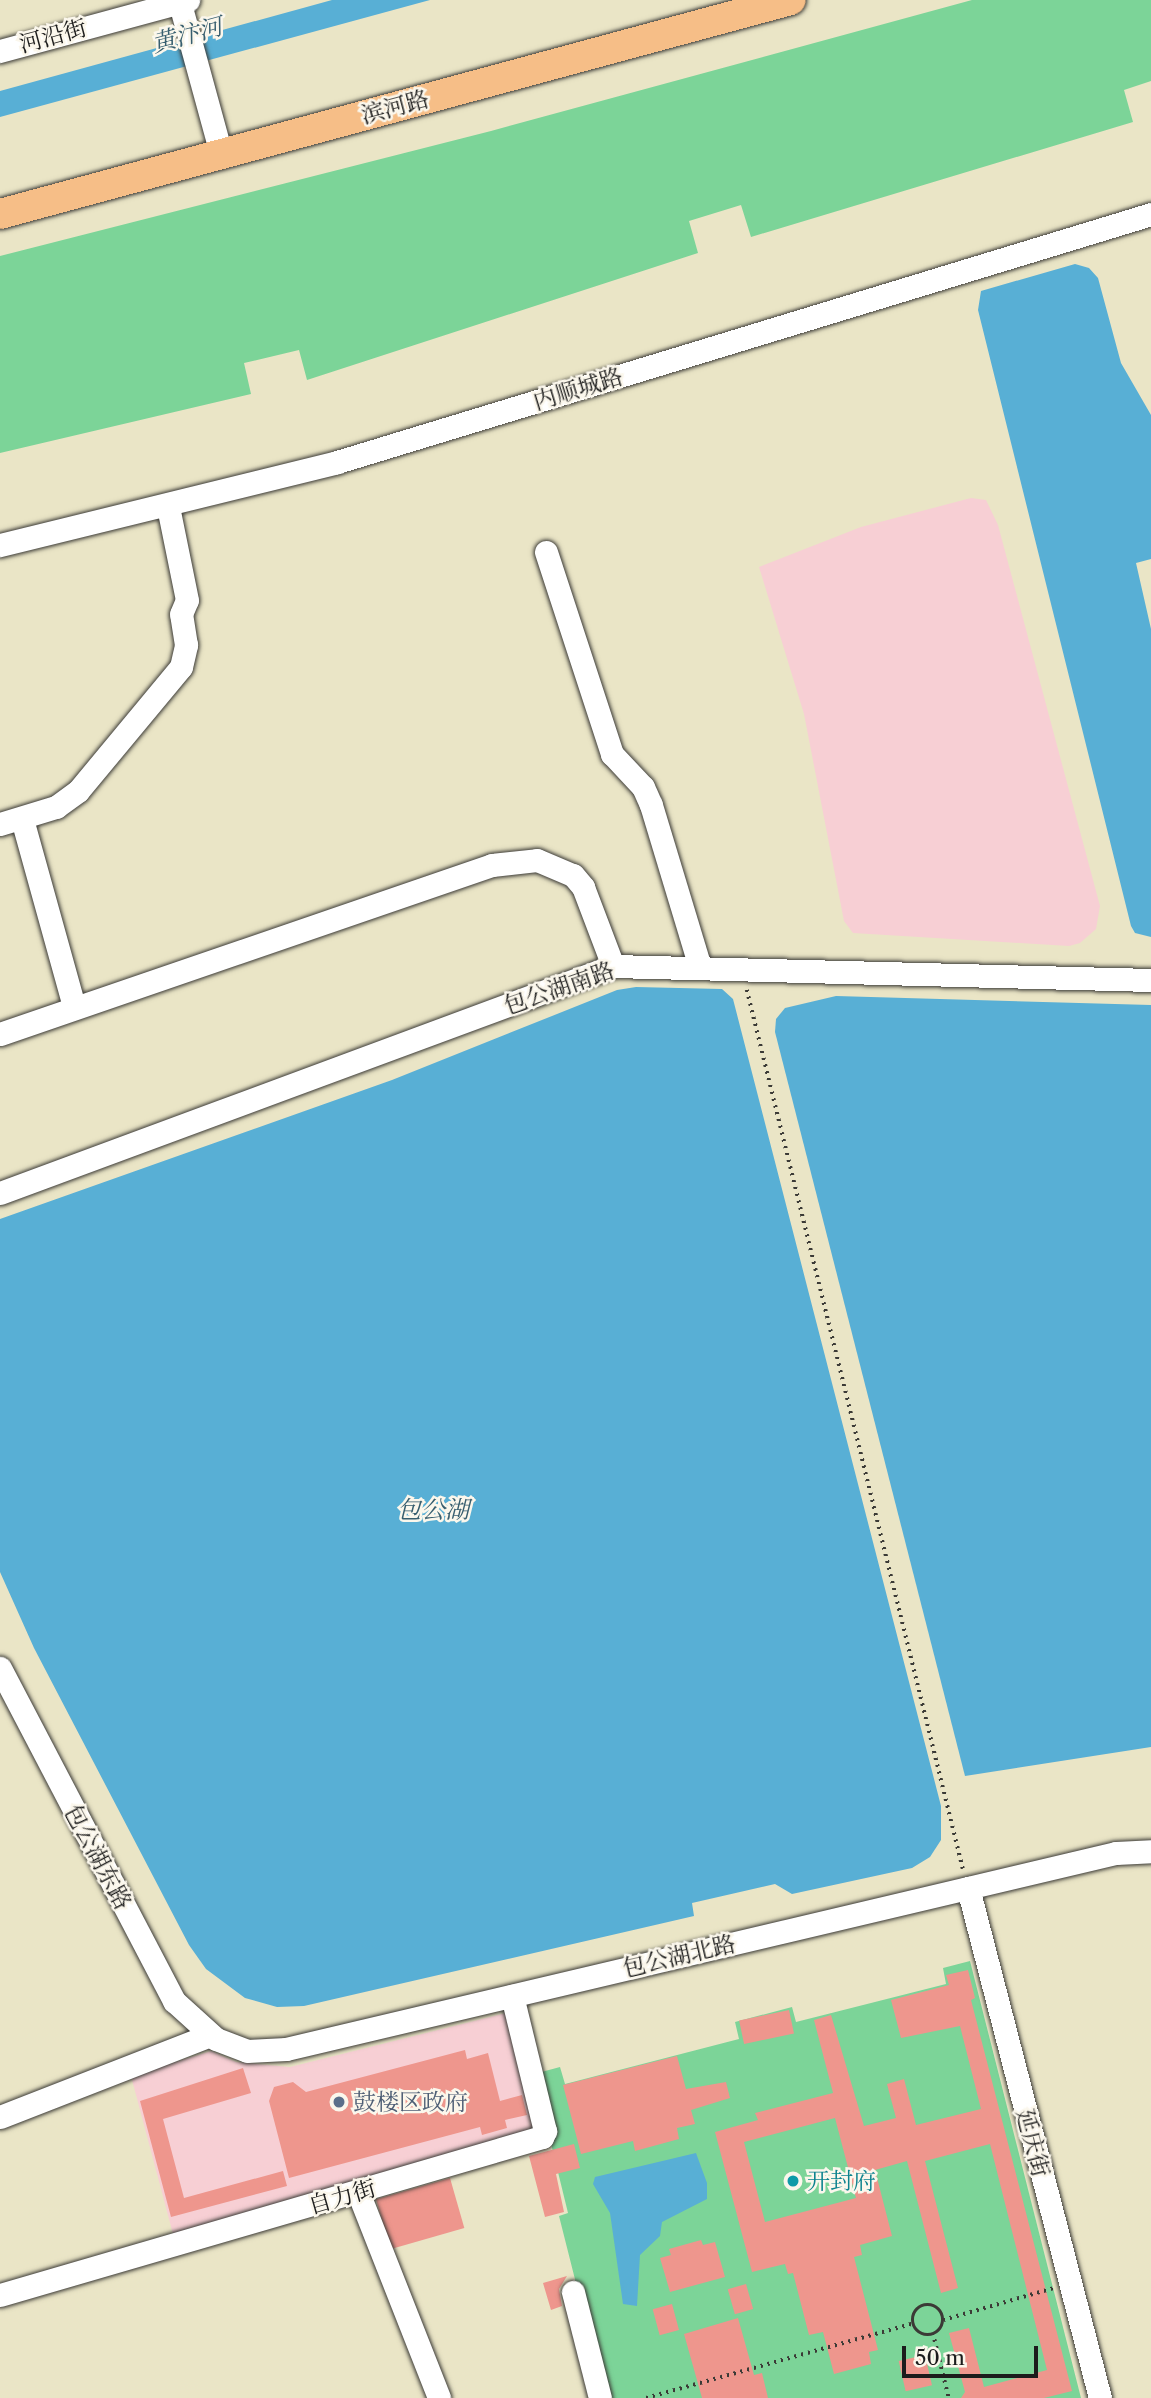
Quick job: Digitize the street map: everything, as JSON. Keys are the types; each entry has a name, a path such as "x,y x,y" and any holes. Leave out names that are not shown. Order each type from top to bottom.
{"main road":[{"name":"滨河路","path":"0,214 219,145 722,0"},
{"name":"滨河路","path":"0,194 219,145 791,0"}],"street":[{"path":"182,3 219,145"},
{"name":"河沿街","path":"0,51 182,3"},
{"name":"内顺城路","path":"0,545 168,507 337,462 1151,214"},
{"path":"75,1006 11,822 56,807 78,791 181,667 186,645 181,614 187,600 168,507"},
{"path":"546,552 612,754 643,788 651,805 700,967"},
{"path":"0,1034 75,1006 492,865 537,860 558,865 583,887 613,966"},
{"name":"包公湖南路","path":"0,1193 613,966 1151,980"},
{"name":"包公湖东路","path":"0,1668 174,2001 210,2035"},
{"name":"包公湖北路","path":"210,2035 237,2049 270,2051 1116,1853 1151,1851"},
{"name":"延庆街","path":"968,1888 1100,2398"},
{"name":"自力街","path":"0,2295 542,2137 545,2131 512,1996"},
{"path":"0,2117 210,2035"},
{"path":"358,2192 439,2398"},
{"path":"573,2292 600,2398"}],"path":[{"path":"741,968 968,1888"},
{"path":"943,2320 936,2307 927,2305 915,2313 914,2323 923,2334 933,2333 943,2320 1069,2284"},
{"path":"646,2398 914,2323"},
{"path":"933,2333 949,2398"}],"shaded area":[{"path":"971,498 986,500 998,525 1100,906 1096,929 1080,943 1069,946 853,933 844,921 804,714 759,567 861,527"},
{"name":"鼓楼区政府","path":"518,2010 547,2129 173,2234 131,2076 211,2051 236,2062 290,2067"}],"green space":[{"path":"972,0 1151,0 1151,81 1124,90 1133,122 751,237 741,205 689,221 698,253 307,380 299,350 244,363 251,394 0,453 0,256 491,131"},
{"name":"开封府","path":"970,1961 1081,2398 605,2398 559,2216 568,2213 534,2074 560,2067 565,2084 739,2039 735,2022 792,2007 796,2022 946,1984 943,1968"}],"water":[{"path":"332,0 430,0 0,117 0,91"},
{"path":"1075,264 1089,268 1098,278 1121,363 1151,415 1151,559 1136,563 1151,629 1151,937 1135,933 1131,926 978,310 981,291"},
{"name":"包公湖","path":"636,987 722,989 733,999 941,1806 941,1840 930,1857 912,1868 792,1894 775,1884 692,1903 694,1916 304,2006 277,2007 245,1998 206,1969 189,1945 34,1648 0,1572 0,1219 392,1080 617,990"},
{"path":"836,996 1151,1005 1151,1747 965,1776 775,1032 776,1019 785,1008"},
{"path":"696,2153 707,2183 707,2199 662,2222 660,2236 640,2255 637,2306 623,2304 610,2213 593,2184 595,2177"}],"building":[{"path":"968,1970 975,1998 971,2000 1072,2391 1044,2398 961,2398 965,2392 949,2333 969,2328 984,2387 1047,2370 990,2144 925,2161 958,2288 941,2293 907,2161 875,2170 892,2236 860,2245 862,2255 854,2257 878,2350 869,2352 871,2364 834,2374 823,2332 809,2335 793,2273 788,2274 785,2264 752,2272 715,2132 758,2120 755,2113 833,2093 814,2020 831,2015 864,2126 896,2118 887,2084 904,2079 916,2125 981,2109 960,2026 901,2038 891,2000 949,1985 946,1975","holes":["835,2118 856,2198 765,2222 744,2142"]},
{"path":"789,2010 794,2033 744,2044 739,2021"},
{"path":"465,2050 467,2059 488,2053 500,2101 522,2095 527,2115 505,2120 507,2128 482,2135 480,2127 289,2178 269,2101 274,2087 293,2082 306,2092"},
{"path":"677,2056 686,2089 726,2082 730,2098 691,2110 695,2124 677,2128 679,2139 635,2151 633,2141 581,2154 563,2085"},
{"path":"243,2068 251,2093 163,2119 184,2198 283,2171 287,2186 171,2217 140,2101"},
{"path":"574,2144 580,2168 556,2174 564,2212 545,2217 529,2156"},
{"path":"450,2178 464,2228 390,2249 376,2199"},
{"path":"701,2240 703,2245 715,2242 725,2277 670,2292 660,2258 671,2255 669,2249"},
{"path":"567,2276 559,2289 562,2306 551,2310 543,2283"},
{"path":"746,2284 753,2309 735,2314 728,2289"},
{"path":"672,2304 679,2330 660,2335 653,2309"},
{"path":"738,2318 754,2375 762,2373 768,2398 702,2398 684,2334"},
{"path":"925,2355 932,2385 906,2391 899,2361"}],"place":[{"name":"鼓楼区政府","path":"339,2102"},
{"name":"开封府","path":"793,2181"}],"water label":[{"name":"黄汴河","path":"187,35"}]}
